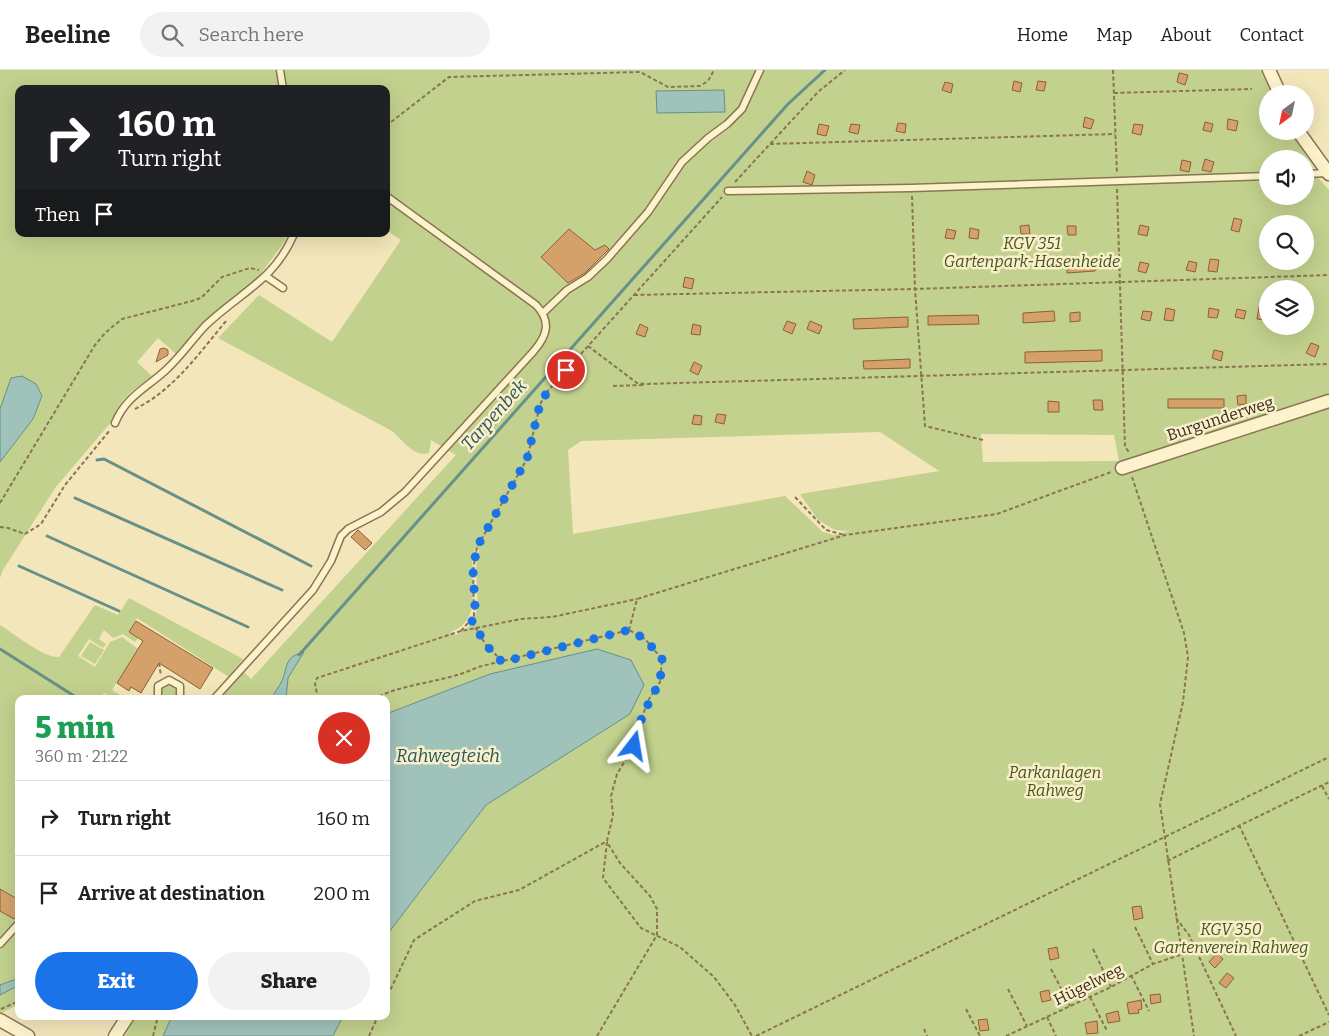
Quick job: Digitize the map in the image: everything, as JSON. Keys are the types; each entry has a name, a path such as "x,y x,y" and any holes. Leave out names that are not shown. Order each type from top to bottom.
{"street":[{"path":"1269,70 1276,85"},
{"path":"1304,140 1329,174"},
{"name":"Burgunderweg","path":"1129,465 1329,401"},
{"path":"0,1020 28,1036"},
{"path":"115,1036 125,1020"}],"lane":[{"path":"280,70 282,85"},
{"path":"543,313 568,290 588,277 606,259 648,212 682,162 742,109 760,70"},
{"path":"1314,174 1329,174"},
{"path":"728,191 911,188 1259,176"},
{"path":"218,695 313,590 331,561 341,536 348,529 381,512 405,492 542,343 547,330 543,313 527,298 390,199"},
{"path":"115,423 120,411 132,395 169,368 206,325 267,277 284,254 292,237"},
{"path":"267,277 282,288"},
{"path":"157,695 156,690 163,682 169,680 177,683 182,690 181,695"},
{"path":"0,944 15,927"}],"path":[{"path":"390,123 449,77 647,72 657,82 668,86 700,86 708,81 714,70"},
{"path":"461,631 472,621 475,606 473,570 477,547 527,459 540,404 546,394 769,144 818,92 845,70"},
{"path":"1113,70 1125,447 1129,465 1184,633 1188,657 1183,702 1160,804 1180,954 1194,1036"},
{"path":"1114,93 1252,89"},
{"path":"769,144 1115,134"},
{"path":"911,188 915,289 925,426 983,440"},
{"path":"0,503 95,345 112,326 122,319 201,298 222,277 234,271 257,268 267,277"},
{"path":"634,295 915,289 1329,275"},
{"path":"132,410 155,399 170,387 227,319"},
{"path":"588,346 637,383 645,384"},
{"path":"613,386 1329,364"},
{"path":"0,528 8,528 26,534 37,528 65,486 115,423"},
{"path":"317,695 315,682 320,676 461,631 521,619 552,617 637,599 845,534 996,514 1129,465"},
{"path":"795,497 826,530 845,534"},
{"path":"629,630 637,599"},
{"path":"472,621 486,645 502,662"},
{"path":"383,695 399,689 629,630 645,639 662,659 660,682 642,718 634,746 618,774 611,796 613,815 607,841 603,878 642,928 680,947 714,978 735,1005 754,1036 1329,757"},
{"path":"159,663 163,682"},
{"path":"1167,860 1329,782"},
{"path":"1322,785 1329,799"},
{"path":"1239,825 1329,1014"},
{"path":"597,1036 657,935 657,909 650,896 620,863 607,841"},
{"path":"390,991 414,940 475,901 519,890 607,841"},
{"path":"1175,918 1188,935 1236,1036"},
{"path":"1135,927 1153,964"},
{"path":"1093,949 1111,986"},
{"name":"Hügelweg","path":"1006,1036 1090,997 1153,964 1180,954"},
{"path":"1051,969 1070,1006"},
{"path":"1131,976 1149,1012"},
{"path":"1008,989 1027,1026"},
{"path":"1090,997 1107,1030"},
{"path":"0,1010 15,1003"},
{"path":"966,1009 980,1036"},
{"path":"1046,1017 1056,1036"},
{"path":"153,1036 157,1020"},
{"path":"369,1036 376,1020"},
{"path":"1299,1036 1329,1022"},
{"path":"924,1029 927,1036"}],"green space":[{"path":"0,70 756,70 740,107 726,122 706,135 679,160 647,211 611,251 605,245 595,250 569,230 541,256 569,284 554,299 556,307 601,269 637,226 684,164 738,118 750,101 764,70 1265,70 1272,85 1259,85 1259,140 1301,140 1305,145 1303,150 1259,150 1259,205 1314,205 1314,173 1329,190 1329,1036 333,1036 341,1020 390,1020 390,931 486,805 630,714 490,674 390,712 390,695 224,695 244,672 251,679 456,455 431,440 429,453 424,454 414,451 392,431 218,338 259,295 332,342 401,240 390,233 390,85 15,85 15,237 286,237 285,241 254,283 204,322 176,354 158,338 137,362 153,377 133,390 123,400 112,421 55,488 3,570 0,578 0,462 33,419 42,396 12,378 0,409","holes":["880,432 939,471 800,494 818,520 835,530 849,531 834,535 823,532 785,496 573,534 568,450 581,441","981,434 1114,435 1119,461 983,462","475,548 479,550 476,574 477,610 467,629 455,635 450,632 461,626 468,618 472,608 472,572"]},
{"path":"129,598 243,659 229,677 137,618 129,632 138,638 135,642 123,634 113,638 104,630 99,639 106,644 103,648 89,639 78,656 95,667 110,642 122,637 138,649 112,690 120,695 107,695 104,693 103,695 15,695 15,1006 0,1014 0,625 38,650 53,657 59,657 95,605 118,615"},
{"path":"90,642 104,650 95,664 81,656"},
{"path":"166,685 172,685 176,689 176,695 162,695 162,689"},
{"path":"134,1020 170,1020 163,1036 125,1036"}],"water":[{"path":"724,90 725,112 657,113 656,91"},
{"path":"22,376 36,384 42,396 33,419 0,462 0,409 11,378"},
{"name":"Rahwegteich","path":"597,649 631,660 644,685 630,714 486,805 390,931 390,712 490,674"},
{"path":"304,652 288,678 286,695 273,695 282,681 290,659"},
{"path":"15,979 15,987 0,995 0,985"},
{"path":"170,1020 341,1020 333,1036 163,1036"}],"building":[{"path":"1179,73 1188,75 1185,85 1177,82"},
{"path":"1014,81 1022,83 1020,92 1012,90"},
{"path":"1038,81 1046,82 1044,91 1036,90"},
{"path":"945,82 953,84 951,93 942,90"},
{"path":"1085,117 1094,120 1091,129 1083,127"},
{"path":"1228,119 1238,121 1236,131 1227,129"},
{"path":"1205,122 1213,124 1211,132 1203,130"},
{"path":"898,123 906,124 905,133 896,131"},
{"path":"819,124 829,126 826,136 817,134"},
{"path":"851,124 860,125 858,134 849,132"},
{"path":"1134,124 1143,125 1141,135 1132,133"},
{"path":"1205,159 1214,162 1211,172 1202,170"},
{"path":"1182,160 1191,162 1189,172 1180,170"},
{"path":"807,171 815,175 812,185 803,182"},
{"path":"1234,218 1242,220 1239,232 1231,230"},
{"path":"1029,225 1030,234 1021,234 1020,226"},
{"path":"1140,225 1149,227 1147,236 1138,234"},
{"path":"1067,226 1076,226 1076,235 1068,235"},
{"path":"970,228 979,230 978,239 969,238"},
{"path":"569,229 595,250 605,245 609,249 585,273 568,283 541,257"},
{"path":"947,229 956,231 954,239 945,238"},
{"path":"1210,259 1219,260 1217,272 1208,271"},
{"path":"1189,261 1197,263 1195,272 1186,270"},
{"path":"1140,262 1149,264 1146,273 1138,271"},
{"path":"1067,264 1095,264 1095,271 1067,273"},
{"path":"685,277 694,279 692,289 683,287"},
{"path":"1166,308 1175,310 1173,321 1164,320"},
{"path":"1209,308 1219,310 1217,318 1208,317"},
{"path":"1237,309 1246,311 1244,319 1235,317"},
{"path":"1054,311 1055,321 1023,323 1023,313"},
{"path":"1143,311 1152,312 1150,321 1141,319"},
{"path":"1080,312 1080,321 1070,322 1070,313"},
{"path":"978,315 979,324 928,325 928,316"},
{"path":"908,317 908,327 854,329 853,319"},
{"path":"787,321 796,324 792,334 783,330"},
{"path":"810,321 822,326 819,334 807,329"},
{"path":"640,324 648,328 645,337 636,334"},
{"path":"693,324 701,326 700,335 691,334"},
{"path":"1311,343 1319,346 1315,357 1306,353"},
{"path":"160,349 168,350 168,355 156,362"},
{"path":"1102,350 1102,361 1025,363 1025,352"},
{"path":"1214,350 1223,352 1221,361 1212,358"},
{"path":"910,359 910,368 864,369 863,361"},
{"path":"694,362 702,366 698,375 690,371"},
{"path":"1246,395 1246,404 1238,405 1237,396"},
{"path":"1168,399 1224,399 1224,408 1168,408"},
{"path":"1093,400 1102,400 1103,410 1094,410"},
{"path":"1048,401 1059,402 1059,412 1048,412"},
{"path":"717,414 726,415 724,424 715,422"},
{"path":"694,415 702,416 701,425 692,424"},
{"path":"358,530 372,543 365,550 351,537"},
{"path":"136,621 213,668 200,689 159,663 141,693 131,687 129,691 117,683 143,641 129,632"},
{"path":"0,889 15,898 15,917 14,919 0,911"},
{"path":"1141,906 1143,918 1134,920 1132,907"},
{"path":"1057,947 1059,958 1050,960 1048,949"},
{"path":"1217,953 1223,959 1215,968 1209,962"},
{"path":"1227,973 1234,978 1226,988 1219,983"},
{"path":"1049,990 1051,1000 1042,1002 1040,992"},
{"path":"1160,994 1161,1002 1151,1004 1150,995"},
{"path":"1141,1000 1142,1009 1138,1010 1139,1013 1129,1014 1127,1003"},
{"path":"1118,1011 1120,1021 1108,1023 1106,1014"},
{"path":"987,1019 989,1030 980,1031 978,1020"},
{"path":"1097,1021 1098,1033 1087,1034 1085,1023"}],"waterway":[{"name":"Tarpenbek","path":"299,655 788,104 825,70"},
{"path":"97,460 104,459 311,566"},
{"path":"75,498 282,590"},
{"path":"47,536 248,627"},
{"path":"19,566 119,611"},
{"path":"0,649 73,695"}],"route":[{"path":"566,370 540,404 527,459 477,547 473,570 475,606 472,621 486,645 502,662 629,630 645,639 662,659 660,682 638,727 634,746"}],"park label":[{"name":"KGV 351 Gartenpark-Hasenheide","path":"1032,252"},
{"name":"Parkanlagen Rahweg","path":"1055,781"},
{"name":"KGV 350 Gartenverein Rahweg","path":"1231,938"}]}
